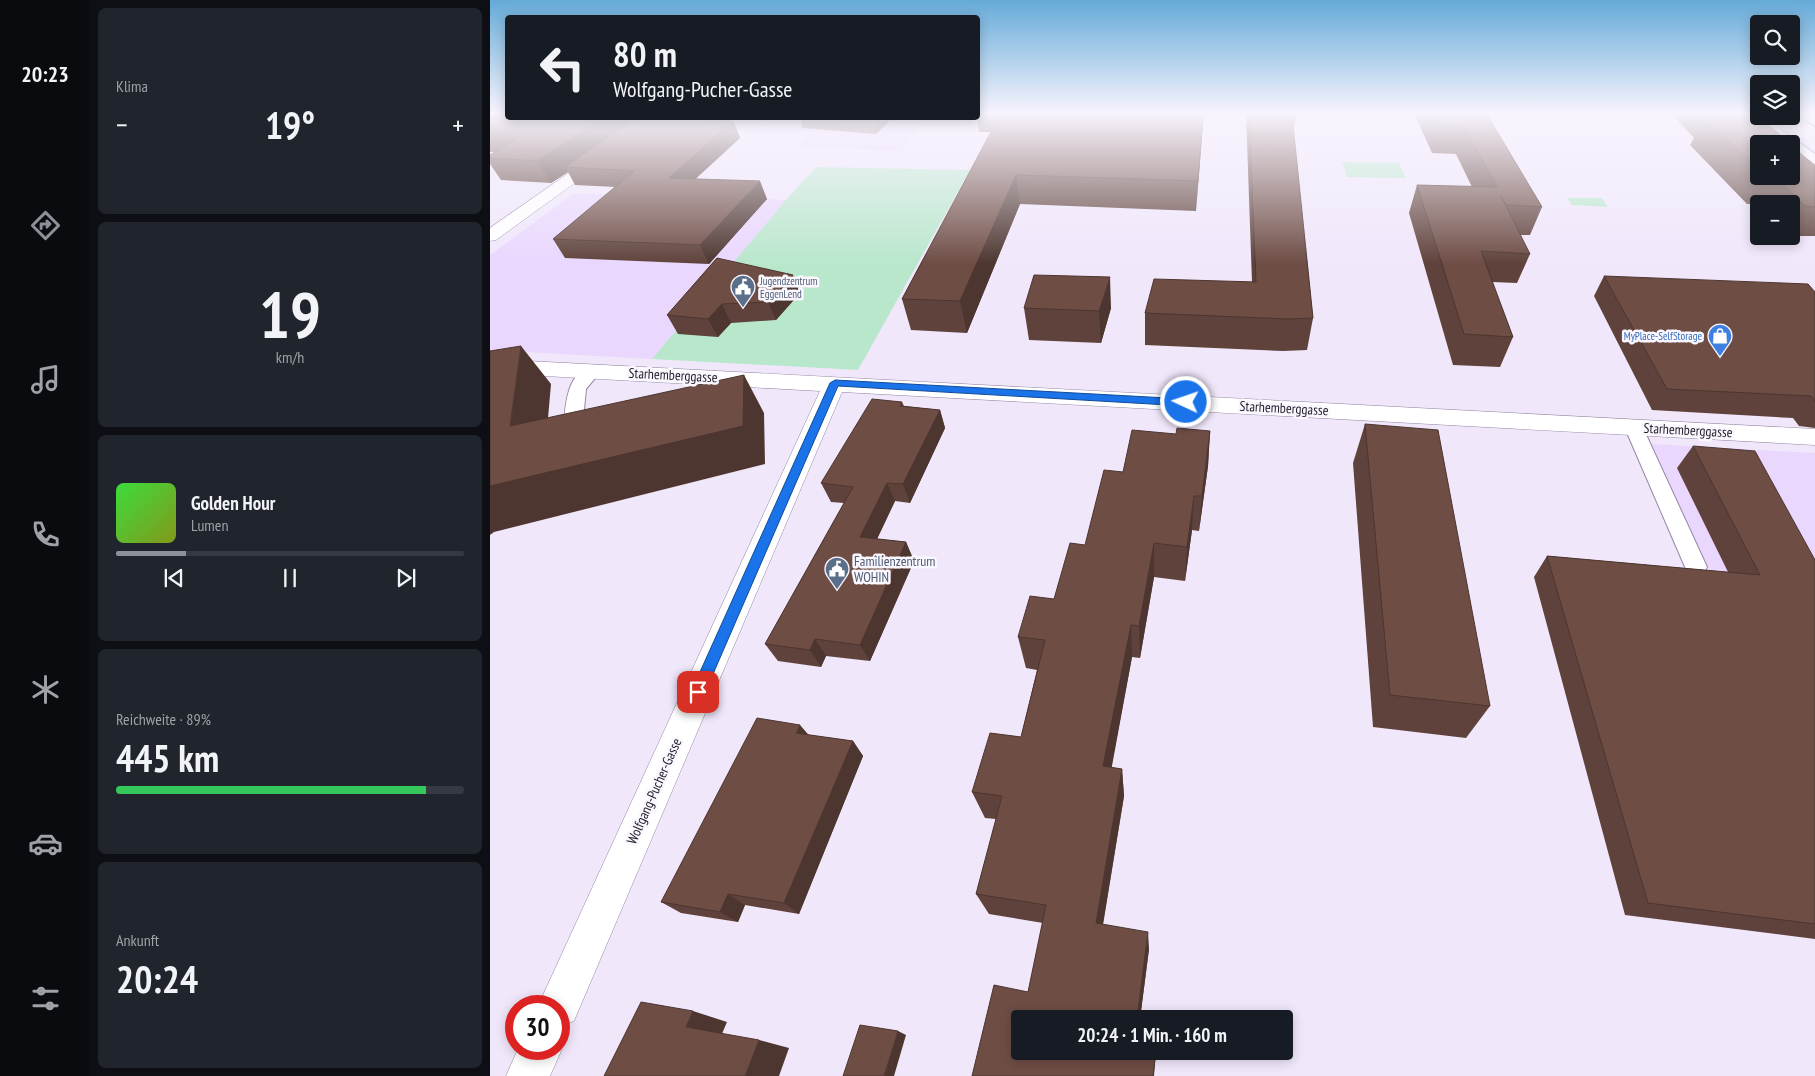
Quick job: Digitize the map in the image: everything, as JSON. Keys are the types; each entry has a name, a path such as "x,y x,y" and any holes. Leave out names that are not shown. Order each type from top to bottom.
{"street":[{"path":"490,236 593,163"},
{"name":"Starhemberggasse","path":"490,366 1815,437"},
{"name":"Wolfgang-Pucher-Gasse","path":"564,995 835,383"},
{"path":"528,1076 535,1060"}],"lane":[{"path":"590,442 571,446 577,388 592,371"},
{"name":"Starhemberggasse","path":"734,396 753,379"},
{"path":"1634,428 1696,567"}],"shaded area":[{"path":"573,194 678,195 786,200 652,359 490,350 490,255"},
{"path":"1650,444 1815,453 1815,825 1712,576"}],"green space":[{"path":"1342,163 1399,163 1406,178 1347,177"},
{"path":"816,167 970,170 858,370 652,359 786,200"},
{"path":"1567,198 1602,198 1608,207 1572,205"}],"building":[{"path":"571,163 686,163 669,178 760,181 700,245 553,239 634,171 565,167"},
{"path":"974,163 1199,163 1198,181 1016,175 960,301 902,299"},
{"path":"1251,163 1297,163 1313,318 1288,319 1145,313 1154,279 1256,282"},
{"path":"1484,163 1516,163 1542,207 1506,205 1501,196 1530,254 1481,251 1513,337 1464,334 1417,185 1497,187"},
{"path":"1800,163 1812,163 1815,166 1815,207 1805,206 1800,201 1800,195 1794,195 1783,185 1800,185"},
{"path":"717,258 793,275 768,302 722,304 708,319 667,315"},
{"path":"1034,275 1110,277 1099,311 1024,308"},
{"name":"MyPlace-SelfStorage","path":"1604,276 1808,284 1815,292 1815,401 1811,396 1667,389"},
{"path":"521,346 510,426 744,375 743,426 490,486 490,351"},
{"path":"872,399 902,402 900,406 940,410 903,484 887,483 860,537 906,542 860,645 815,639 810,650 765,644 853,487 821,483"},
{"path":"1365,424 1438,430 1490,706 1390,695"},
{"path":"1177,428 1210,431 1202,496 1194,496 1187,547 1154,543 1139,626 1131,625 1103,766 1122,769 1096,923 1148,932 1138,1010 1011,1010 1011,1060 1155,1060 1153,1076 972,1076 994,985 1028,992 1046,905 976,894 1002,796 972,792 990,733 1021,737 1045,640 1018,637 1030,596 1054,599 1070,543 1085,545 1104,470 1123,472 1132,430 1176,434"},
{"path":"1693,446 1755,451 1815,560 1815,924 1648,903 1547,556 1760,575"},
{"path":"757,718 800,725 796,733 853,741 784,903 728,894 720,912 661,902"},
{"path":"641,1002 693,1011 686,1027 759,1040 745,1076 604,1076"},
{"path":"860,1025 898,1031 884,1076 843,1076"}],"place":[{"name":"Jugendzentrum EggenLend","path":"743,308"},
{"name":"MyPlace-SelfStorage","path":"1720,357"},
{"name":"Familienzentrum WOHIN","path":"837,590"}],"route":[{"path":"698,692 835,383 1186,402"}]}
